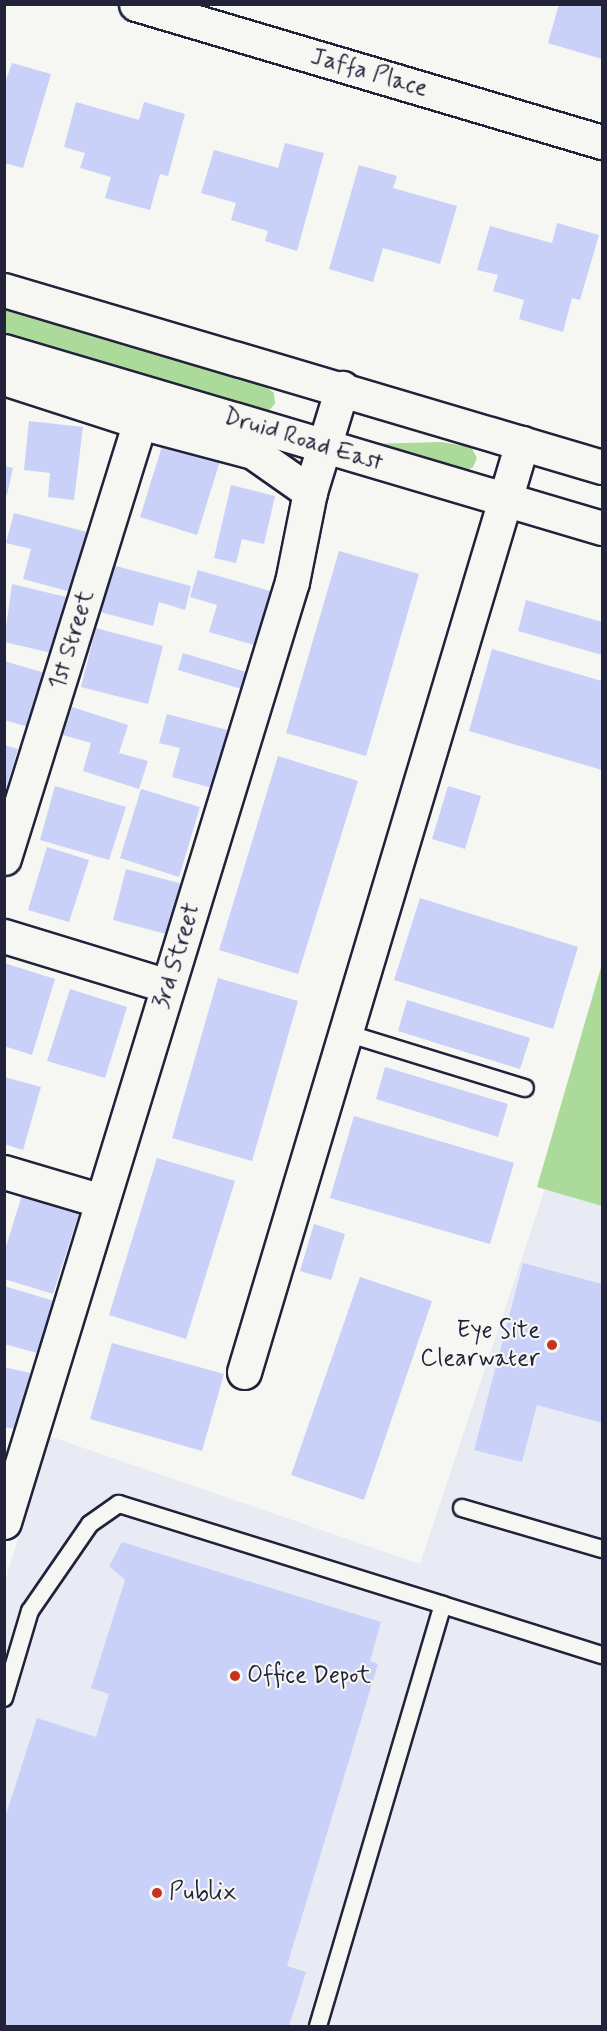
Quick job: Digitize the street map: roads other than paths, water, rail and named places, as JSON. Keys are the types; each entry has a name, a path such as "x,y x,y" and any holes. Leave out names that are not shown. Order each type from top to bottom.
{"street":[{"name":"Jaffa Place","path":"136,4 603,142"},
{"path":"4,290 603,467"},
{"name":"Druid Road East","path":"4,351 603,528"},
{"path":"4,378 140,422 252,452 310,492"},
{"name":"3rd Street","path":"4,1522 291,582 310,492 342,388"},
{"name":"1st Street","path":"4,858 140,422"},
{"path":"244,1372 522,444"},
{"path":"4,936 168,986"},
{"path":"4,1172 102,1201"}],"lane":[{"path":"346,1034 525,1088"},
{"path":"4,1698 30,1611 90,1524 119,1504 603,1655"},
{"path":"462,1508 603,1550"},
{"path":"318,2026 443,1605"}],"place":[{"name":"Eye Site Clearwater","path":"552,1345"},
{"name":"Office Depot","path":"235,1676"},
{"name":"Publix","path":"157,1893"}]}
